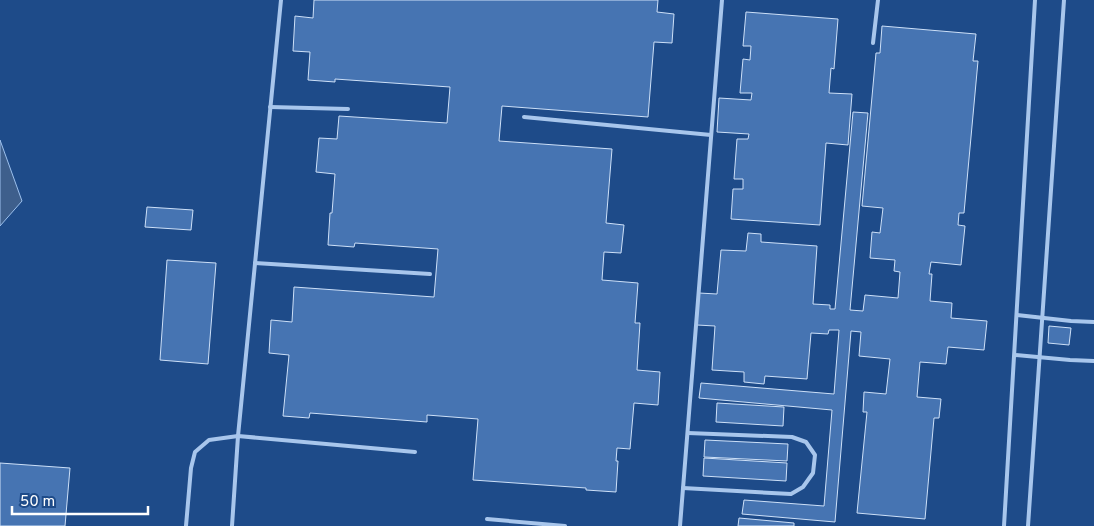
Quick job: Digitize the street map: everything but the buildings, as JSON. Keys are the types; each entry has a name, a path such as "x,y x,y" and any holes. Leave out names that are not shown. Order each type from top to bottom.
{"lane":[{"path":"232,526 238,436 281,0"},
{"path":"680,526 722,0"},
{"path":"873,42 878,0"},
{"path":"1004,526 1018,315 1035,0"},
{"path":"1028,526 1064,0"},
{"path":"270,107 348,108"},
{"path":"524,117 711,136"},
{"path":"256,263 430,274"},
{"path":"1018,315 1071,322 1094,322"},
{"path":"1015,354 1094,361"},
{"path":"683,488 791,494 803,487 813,473 815,455 806,442 792,437 688,433"},
{"path":"186,526 191,468 196,452 209,440 238,436 415,452"},
{"path":"487,519 565,526"}],"water":[{"path":"0,140 22,201 0,226"}]}
